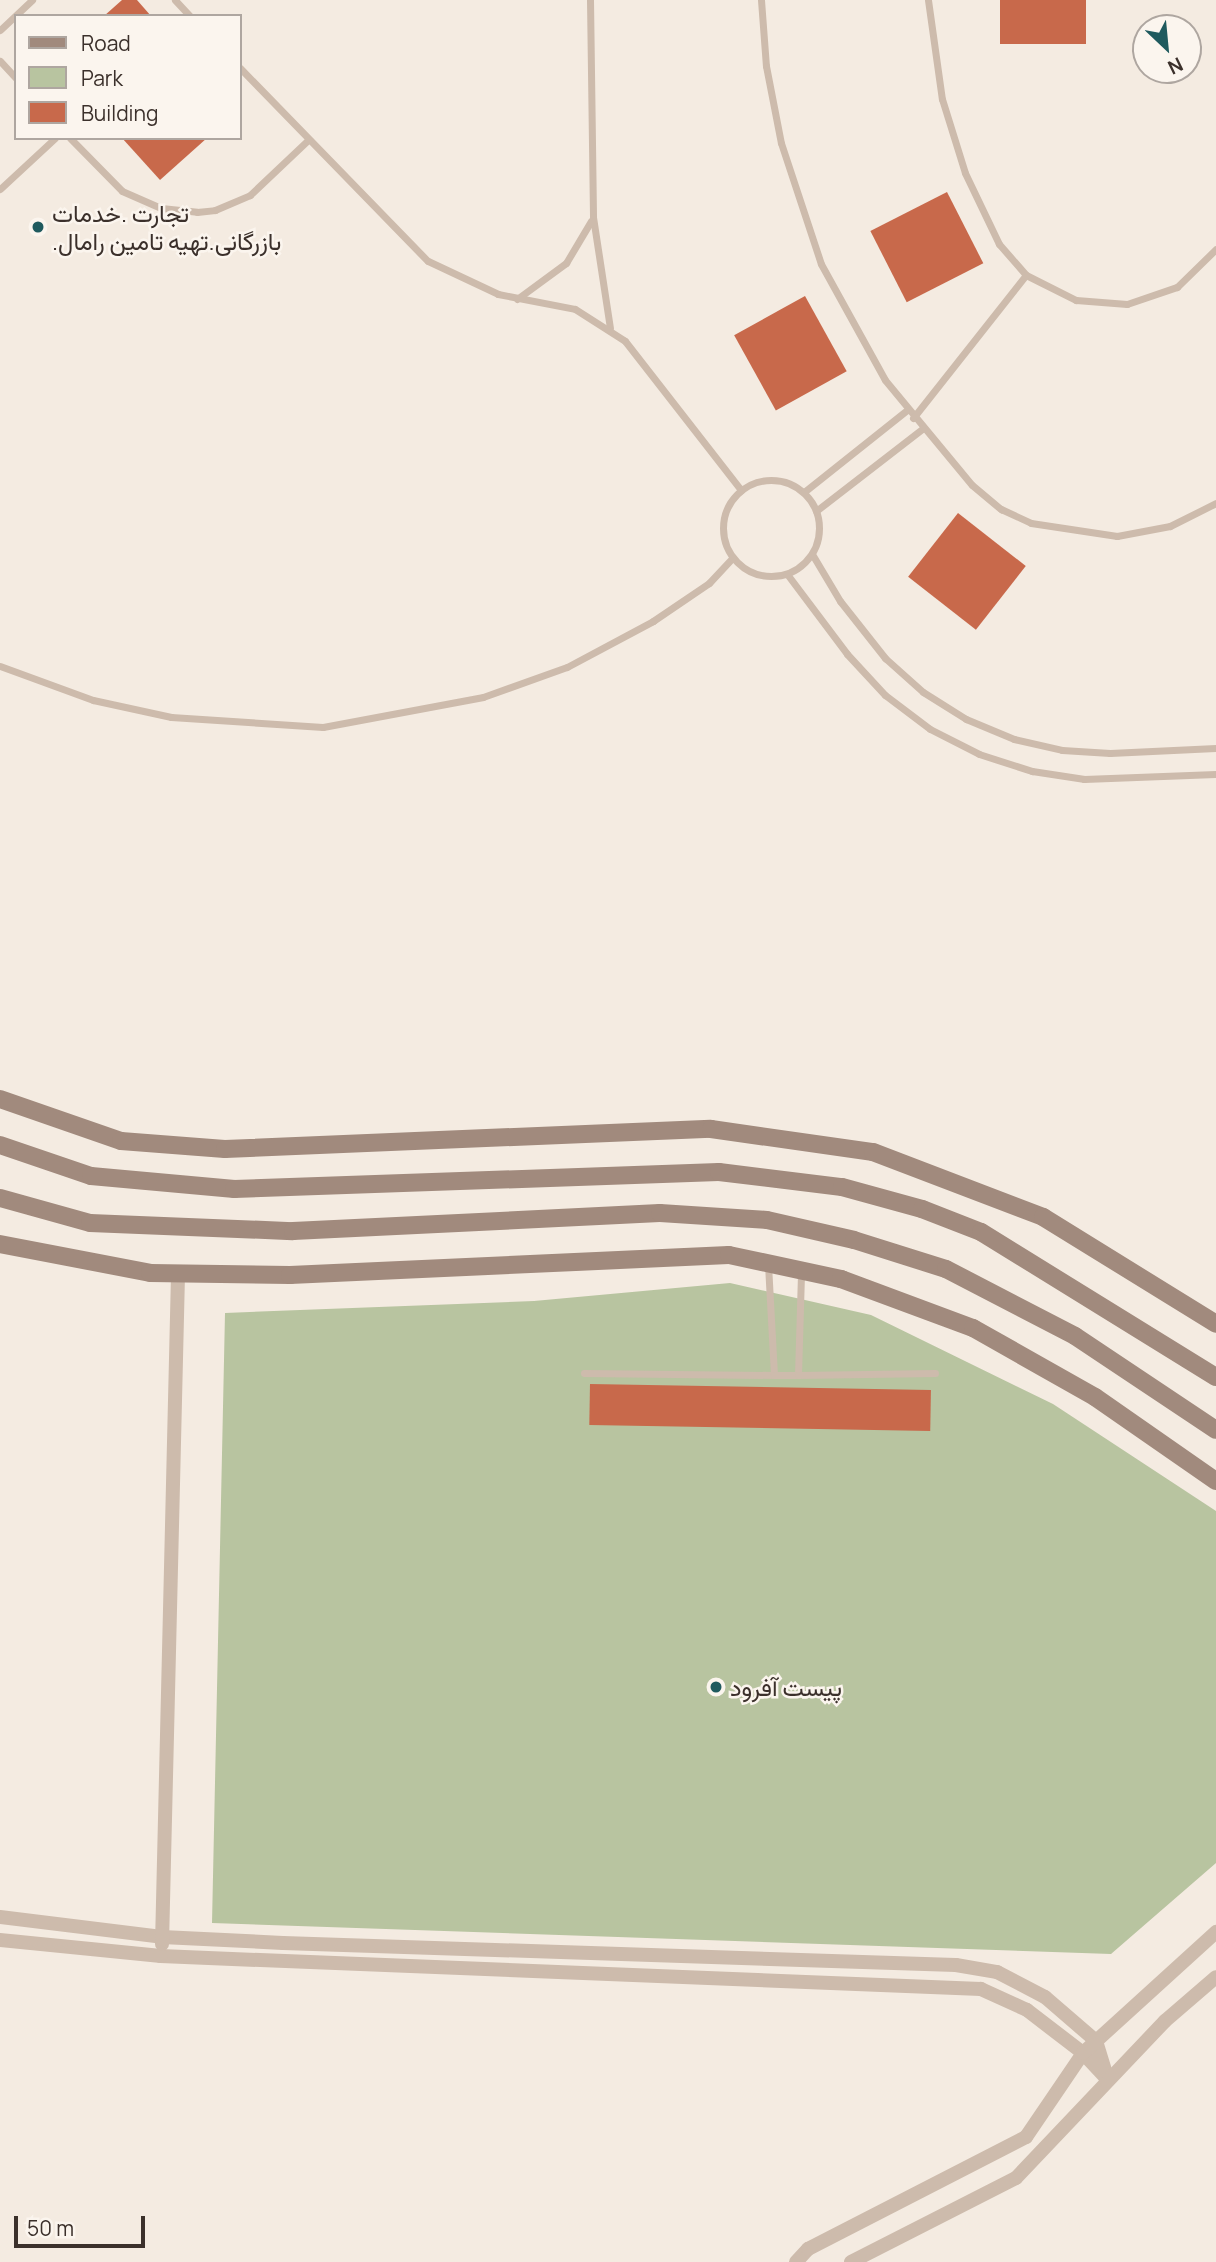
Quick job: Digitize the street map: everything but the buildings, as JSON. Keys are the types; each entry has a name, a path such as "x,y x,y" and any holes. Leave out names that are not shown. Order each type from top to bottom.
{"main road":[{"path":"0,1099 121,1141 225,1149 711,1129 873,1152 1043,1217 1216,1324"},
{"path":"0,1145 91,1176 234,1189 719,1172 842,1187 922,1209 981,1232 1216,1377"},
{"path":"0,1198 90,1223 293,1231 660,1213 767,1220 854,1240 946,1269 1075,1336 1216,1430"},
{"path":"0,1244 150,1273 290,1275 729,1255 841,1279 973,1328 1095,1398 1216,1481"}],"street":[{"path":"161,1956 178,1273"},
{"path":"0,1917 162,1937 956,1965 997,1972 1045,1997 1096,2041 1108,2080"},
{"path":"796,2262 808,2249 1026,2137 1083,2053 1216,1932"},
{"path":"0,1940 161,1956 981,1989 1027,2010 1083,2053 1108,2080"},
{"path":"851,2262 1016,2178 1165,2021 1216,1977"}],"lane":[{"path":"17,14 32,0"},
{"path":"175,0 188,14"},
{"path":"590,0 593,217 610,328"},
{"path":"761,0 766,66 781,143 805,223 856,333 907,410 972,485 1001,509 1031,523 1117,536 1170,526 1216,503"},
{"path":"928,0 942,99 965,173 999,244 1026,275 1076,300 1128,304 1177,287 1216,250"},
{"path":"0,30 14,17"},
{"path":"0,61 14,76"},
{"path":"242,70 428,261 480,288 517,299 556,302 610,328 638,355 741,490"},
{"path":"0,189 52,140"},
{"path":"72,140 111,182 128,194 161,208 197,212 215,210 250,195 308,140"},
{"path":"517,299 566,263 593,217"},
{"path":"914,418 1026,275"},
{"path":"804,492 907,410"},
{"path":"816,511 922,429"},
{"path":"773,480 804,492 816,511 818,538 812,554 787,574 757,575 733,558 722,530 724,514 741,490 773,480"},
{"path":"812,554 840,601 885,658 923,692 966,719 1014,739 1062,750 1110,753 1216,748"},
{"path":"0,666 93,700 171,717 323,727 483,697 567,667 653,621 709,583 733,558"},
{"path":"787,574 865,676 907,713 962,747 1005,764 1084,779 1216,774"},
{"path":"768,1264 774,1375"},
{"path":"798,1375 801,1270"},
{"path":"584,1373 935,1373"}],"green space":[{"name":"پیست آفرود","path":"730,1283 871,1315 1053,1404 1216,1511 1216,1863 1111,1954 212,1923 225,1313 534,1301"}],"place":[{"name":"تجارت .خدمات .بازرگانی.تهیه تامین رامال","path":"38,227"},
{"name":"پیست آفرود","path":"716,1687"}]}
